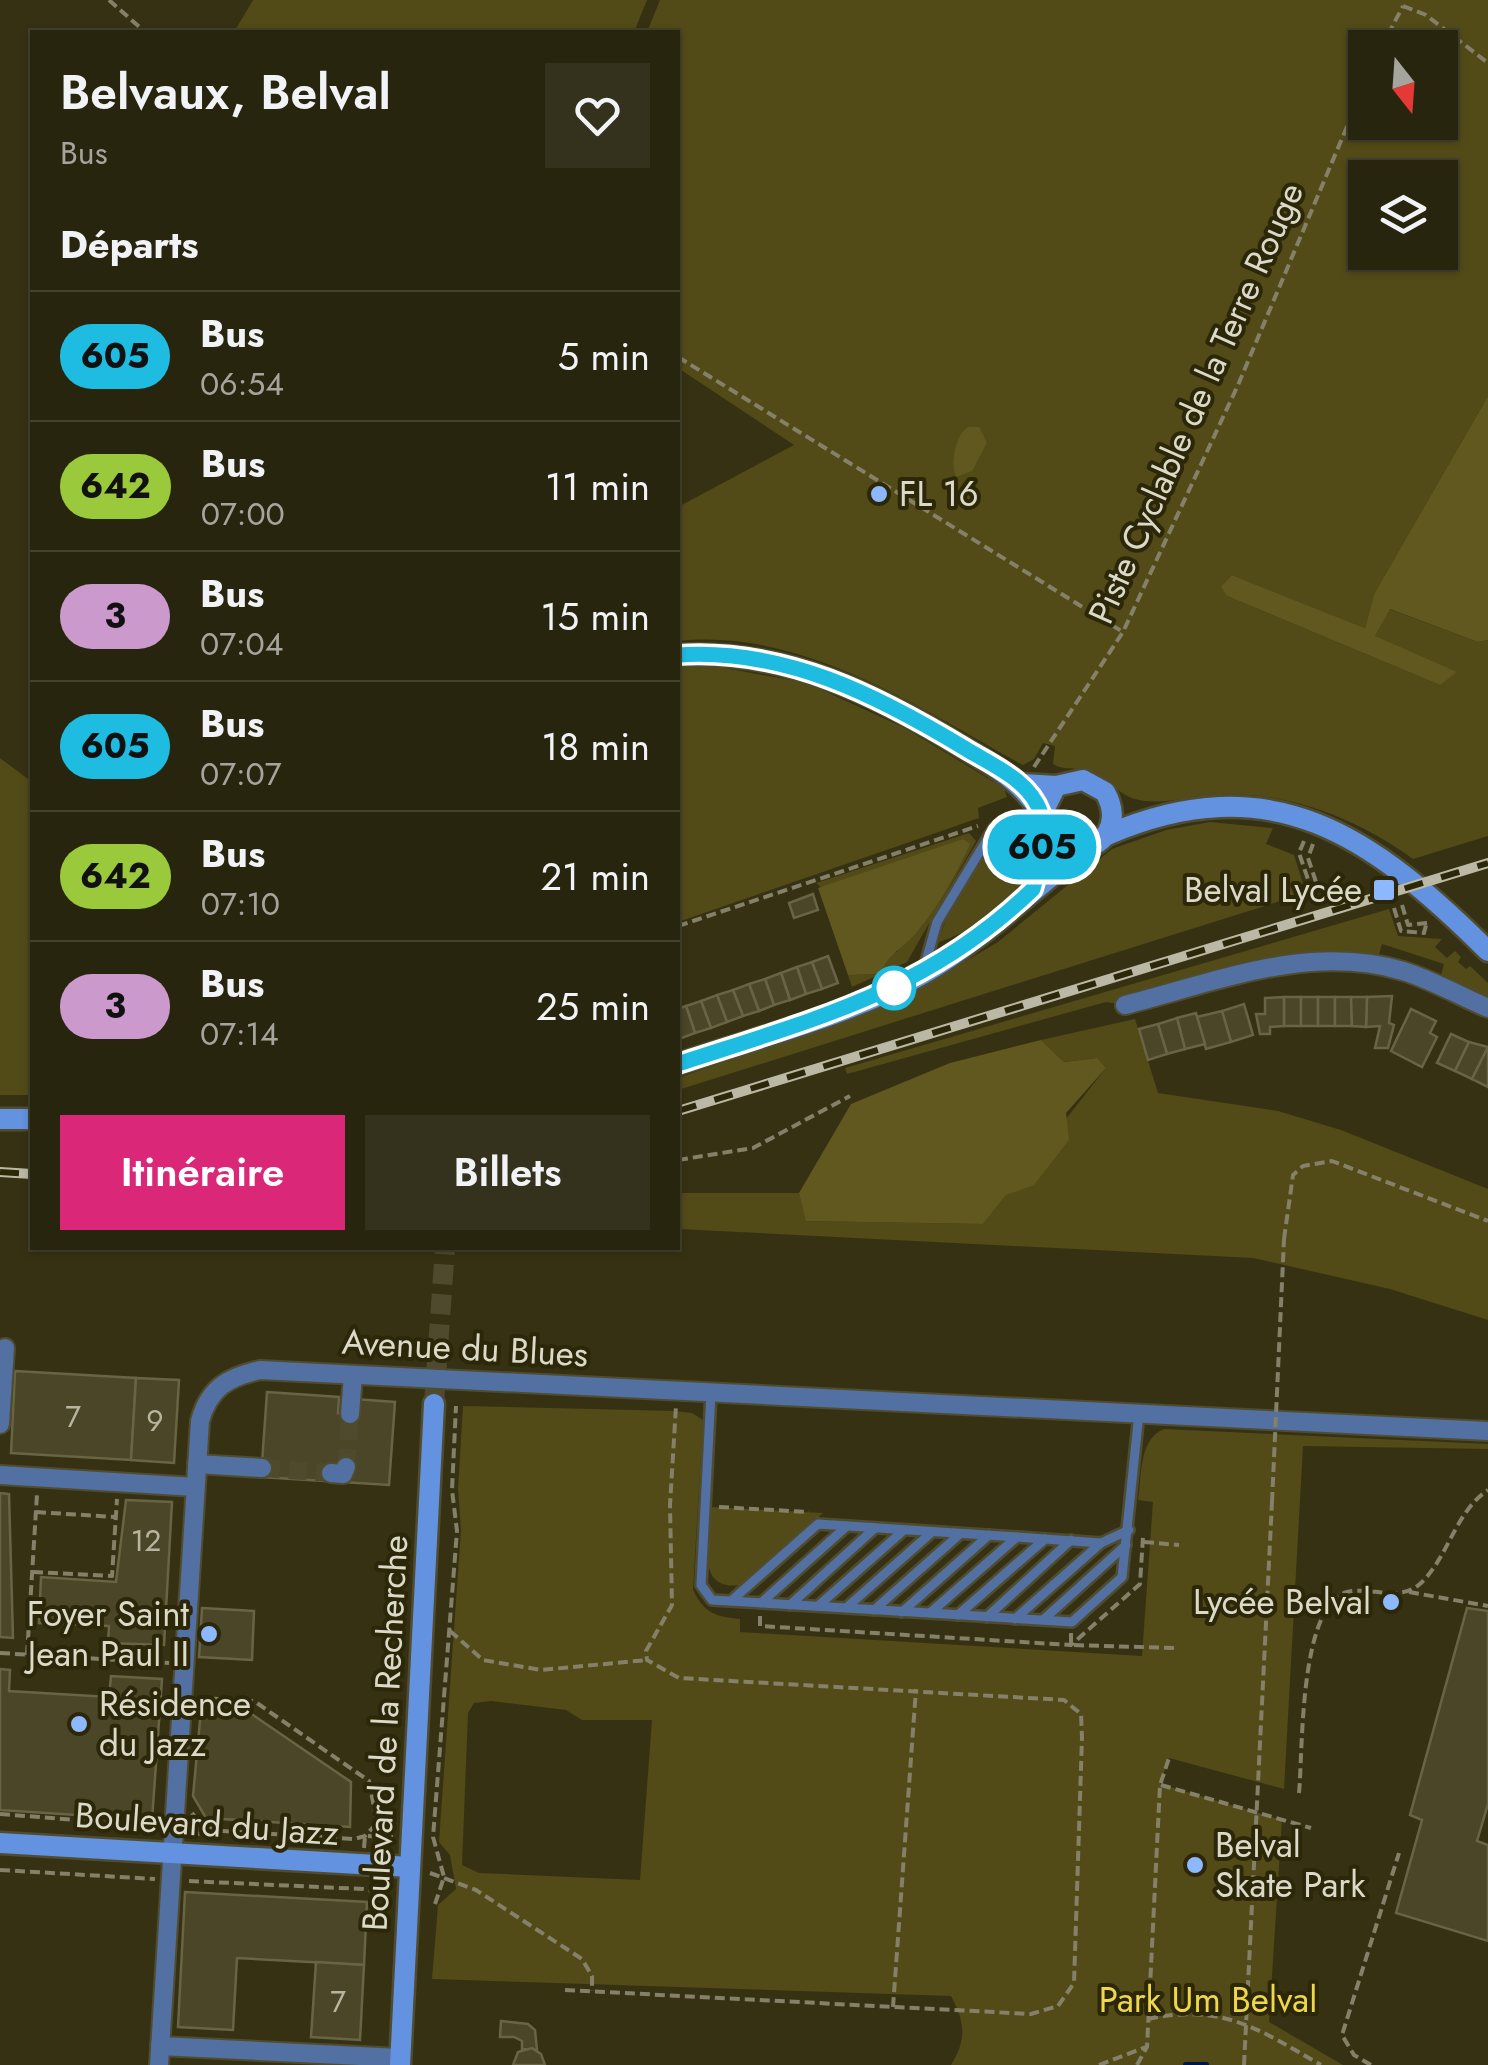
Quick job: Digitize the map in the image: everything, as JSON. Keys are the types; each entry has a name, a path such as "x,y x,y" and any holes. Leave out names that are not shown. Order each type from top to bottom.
{"main road":[{"path":"680,655 753,657 834,680 906,713 1023,784 1056,786 1083,780 1104,792 1112,804 1114,815 1107,836"},
{"path":"1023,784 1059,846 1084,850"},
{"path":"1033,889 1042,820 1056,786"},
{"path":"1112,804 1156,814"},
{"path":"680,1063 858,1004 923,974 1002,919 1084,850 1156,814 1229,805 1280,812 1309,832 1370,851 1448,911 1488,952"},
{"path":"0,1118 30,1120"},
{"name":"Boulevard de la Recherche","path":"400,2062 434,1404"},
{"name":"Boulevard du Jazz","path":"0,1843 410,1868"}],"street":[{"path":"1125,1005 1280,965 1346,960 1406,972 1488,1008"},
{"path":"0,1424 5,1348"},
{"name":"Avenue du Blues","path":"160,2055 197,1464 206,1401 219,1385 260,1370 1488,1430"},
{"path":"350,1414 353,1375"},
{"path":"197,1464 262,1468"},
{"path":"0,1475 196,1487"},
{"path":"160,2055 400,2062"}],"lane":[{"path":"923,974 937,922 994,828"},
{"path":"711,1391 701,1585 712,1600 1072,1622 1122,1577 1139,1413"},
{"path":"731,1601 818,1524 1101,1542"},
{"path":"761,1603 847,1526"},
{"path":"790,1605 875,1528"},
{"path":"818,1606 904,1530"},
{"path":"1014,1618 1101,1542 1129,1530"},
{"path":"846,1608 932,1532"},
{"path":"874,1610 960,1534"},
{"path":"902,1612 989,1535"},
{"path":"930,1613 1017,1537"},
{"path":"958,1615 1045,1539"},
{"path":"987,1617 1071,1540"},
{"path":"1043,1620 1127,1544"}],"path":[{"path":"110,0 142,30"},
{"path":"1389,30 1402,3 1426,15 1488,63"},
{"name":"Piste Cyclable de la Terre Rouge","path":"1023,784 1122,632 1238,386 1348,124"},
{"path":"680,358 1122,632"},
{"path":"680,925 974,826 994,828"},
{"path":"1309,832 1315,844 1308,858 1315,890 1299,853 1309,832"},
{"path":"1402,905 1408,925 1426,924"},
{"path":"1394,908 1401,931 1424,933 1429,918 1448,911"},
{"path":"680,1160 753,1148 850,1096"},
{"path":"1244,2065 1284,1239 1293,1175 1318,1162 1332,1161 1488,1221"},
{"path":"647,1660 646,1651 672,1605 670,1505 676,1392"},
{"path":"435,1904 444,1877 433,1837 457,1530 452,1490 456,1406"},
{"path":"28,1655 38,1490"},
{"path":"1409,1592 1422,1582 1474,1500 1488,1490"},
{"path":"32,1572 112,1576 117,1495"},
{"path":"36,1512 115,1517"},
{"path":"1142,1542 1179,1545"},
{"path":"1299,1793 1314,1630 1325,1605 1346,1592 1409,1592 1488,1606"},
{"path":"450,1631 483,1660 541,1670 647,1660 679,1678 1064,1700 1080,1714 1074,1983 1058,2006 1031,2014 565,1990"},
{"path":"1070,1644 1174,1648"},
{"path":"0,1653 184,1664"},
{"path":"893,2007 916,1689"},
{"path":"182,1697 254,1701 369,1782 378,1808 377,1823 365,1836 354,1839 222,1831 198,1823"},
{"path":"1137,2065 1148,2047 1160,1785 1169,1758"},
{"path":"1160,1785 1310,1828"},
{"path":"0,1814 141,1824 157,1821"},
{"path":"1370,2065 1354,2055 1342,2036 1399,1853"},
{"path":"0,1870 137,1878"},
{"path":"444,1877 476,1890 582,1959 592,1976 592,1991"},
{"path":"194,1882 364,1889 382,1892 390,1901"},
{"path":"1148,2019 1180,2012 1214,2013 1246,2022 1321,2065"},
{"path":"1098,2065 1148,2047"}],"green space":[{"path":"253,0 647,0 635,30 235,30"},
{"path":"660,0 1488,0 1488,396 1374,594 1365,628 1232,575 1227,596 1440,685 1375,636 1389,609 1478,642 1488,640 1488,836 1413,859 1346,820 1296,803 1245,795 1135,799 1096,773 1053,764 1055,746 1043,743 1034,759 1023,765 900,697 814,659 724,640 680,641 680,506 794,445 680,369 680,30 648,30"},
{"path":"713,666 807,683 905,728 1004,788 1007,797 978,808 979,818 680,921 680,667"},
{"path":"0,758 30,777 30,1095 0,1095"},
{"path":"1023,811 1029,812 1034,847 1025,880 993,914 939,942 950,911 973,870 999,833"},
{"path":"1210,822 1273,828 1266,844 1294,855 1306,893 680,1089 680,1077 895,1001 897,1006 906,1002 905,997 998,942 1112,849 1166,830"},
{"path":"969,833 976,841 907,962 852,987 848,975 880,974 887,957 898,951 816,883"},
{"path":"1389,909 1398,936 1442,939 1435,947 1447,958 1455,951 1461,957 1458,962 1466,969 1470,966 1488,983 1488,1000 1440,979 1444,964 1382,944 1376,965 1345,960 1125,1005 1106,1002 847,1074 845,1068"},
{"path":"1135,1019 1158,1093 1278,1111 1341,1130 1488,1189 1488,1320 1390,1289 1253,1258 680,1229 680,1193 799,1193 807,1221 983,1224 1106,1068 1096,1058 1064,1062 1041,1040"},
{"name":"Park Um Belval","path":"463,1406 692,1413 703,1420 693,1590 712,1612 740,1619 740,1632 1142,1656 1153,1502 1138,1500 1145,1450 1164,1429 1488,1444 1488,1449 1303,1446 1284,1789 1169,1758 1160,1784 1282,1820 1269,2022 1343,2065 951,2065 960,2047 962,2031 951,1996 432,1979 438,1905 456,1889 450,1855 439,1842 461,1530 458,1489","holes":["491,1701 566,1710 582,1720 652,1720 640,1880 479,1873 462,1865 468,1713 474,1703"]},
{"path":"711,1507 823,1513 740,1585 725,1585 716,1580 708,1560"}],"shaded area":[{"path":"1488,396 1488,640 1478,642 1390,609 1375,636 1457,672 1440,685 1227,596 1221,587 1232,575 1365,628 1374,594"},
{"path":"968,427 979,427 987,443 972,471 956,477 955,450"},
{"path":"963,839 970,844 959,867 916,933 891,956 880,974 848,975 818,888"},
{"path":"1041,1040 1064,1062 1097,1058 1106,1068 1066,1113 1069,1140 1034,1185 1006,1195 983,1224 806,1221 799,1193 851,1104 950,1063"}],"building":[{"path":"813,894 818,910 794,918 789,903"},
{"path":"828,956 838,983 822,989 812,962"},
{"path":"812,962 822,989 806,994 797,967"},
{"path":"797,967 806,994 790,1000 781,973"},
{"path":"781,973 790,1000 774,1005 765,979"},
{"path":"765,979 774,1005 759,1011 749,984"},
{"path":"749,984 759,1011 743,1016 733,990"},
{"path":"733,990 743,1016 727,1022 717,995"},
{"path":"717,995 727,1022 711,1028 701,1001"},
{"path":"1392,996 1389,1023 1394,1025 1388,1048 1375,1048 1380,1026 1366,1027 1367,997"},
{"path":"1284,997 1301,997 1301,1026 1284,1026"},
{"path":"1284,997 1284,1026 1270,1027 1270,1034 1260,1034 1256,1014 1265,1014 1265,998"},
{"path":"1301,997 1318,997 1318,1026 1301,1026"},
{"path":"1318,997 1335,997 1335,1026 1318,1026"},
{"path":"1335,997 1351,997 1352,1026 1335,1026"},
{"path":"1351,997 1367,997 1366,1027 1352,1026"},
{"path":"701,1001 711,1028 695,1033 686,1006"},
{"path":"1244,1004 1253,1035 1231,1042 1222,1011"},
{"path":"686,1006 695,1033 680,1039 680,1008"},
{"path":"1411,1009 1436,1021 1430,1033 1437,1037 1422,1067 1391,1051"},
{"path":"1222,1011 1231,1042 1206,1049 1197,1017"},
{"path":"1196,1013 1205,1044 1185,1049 1177,1018"},
{"path":"1177,1018 1185,1049 1167,1054 1158,1024"},
{"path":"1158,1024 1167,1054 1148,1060 1139,1029"},
{"path":"1451,1034 1469,1042 1455,1071 1437,1063"},
{"path":"1469,1042 1488,1047 1472,1079 1455,1071"},
{"path":"1488,1047 1488,1087 1472,1079"},
{"path":"15,1371 136,1378 131,1460 11,1453"},
{"path":"136,1378 179,1380 174,1463 131,1460"},
{"path":"267,1392 339,1397 338,1413 350,1414 355,1399 395,1402 389,1485 261,1477"},
{"path":"0,1493 9,1494 13,1638 0,1637"},
{"path":"126,1500 172,1502 164,1645 108,1643 109,1626 39,1623 41,1577 116,1582"},
{"path":"202,1608 254,1611 252,1660 199,1657"},
{"name":"Lycée Belval","path":"1467,1608 1488,1611 1488,1804 1477,1841 1488,1845 1488,1941 1396,1913 1422,1820 1410,1815"},
{"name":"Résidence du Jazz","path":"0,1669 10,1670 9,1691 109,1697 111,1676 162,1679 152,1820 0,1810"},
{"path":"201,1710 250,1713 351,1782 350,1827 206,1818 193,1796"},
{"path":"185,1892 367,1902 364,1965 237,1958 233,2030 178,2027"},
{"path":"316,1962 364,1965 360,2040 311,2037"},
{"path":"501,2021 528,2024 535,2030 537,2050 522,2049 522,2041 514,2037 500,2037"},
{"path":"532,2048 541,2054 545,2065 513,2065 518,2052"}],"waterway":[{"path":"1186,2065 1206,2065"}],"tunnel":[{"path":"434,1404 445,1250"},
{"path":"346,1467 350,1414"},
{"path":"262,1468 331,1473"}],"railway":[{"path":"680,1110 1488,863"},
{"path":"0,1172 30,1174"}],"bus line":[{"name":"605","path":"680,655 753,657 794,666 906,713 1023,784 1042,814 1043,826 1041,858 1033,889 964,948 923,974 858,1004 680,1063"}],"place":[{"name":"FL 16","path":"879,494"},
{"name":"Belval Lycée","path":"1384,890"},
{"name":"Lycée Belval","path":"1391,1602"},
{"name":"Foyer Saint Jean Paul II","path":"209,1634"},
{"name":"Résidence du Jazz","path":"79,1724"},
{"name":"Belval Skate Park","path":"1195,1865"}]}
